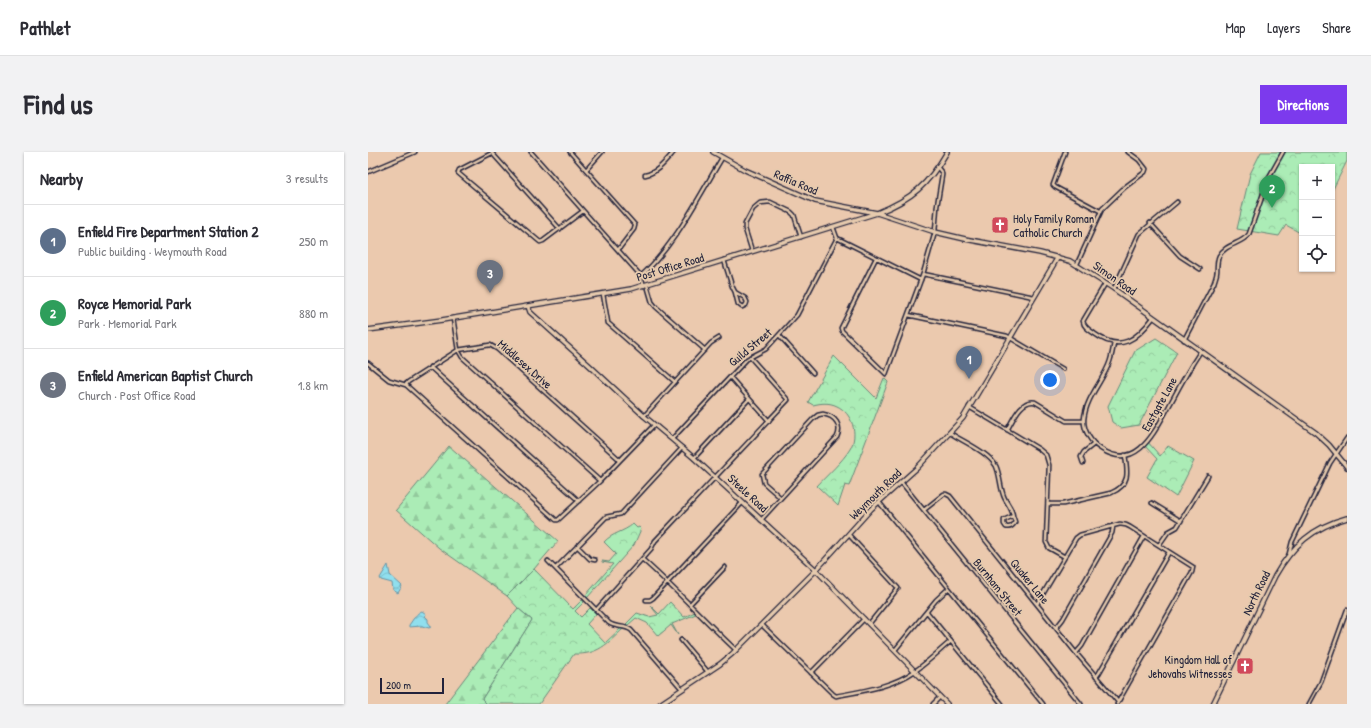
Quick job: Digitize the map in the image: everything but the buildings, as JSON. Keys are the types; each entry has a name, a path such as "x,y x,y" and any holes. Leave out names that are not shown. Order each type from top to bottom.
{"street":[{"path":"368,172 415,152"},
{"path":"560,229 492,152 459,170 458,173 540,242 560,229 583,211"},
{"path":"531,152 641,276 652,302 656,307 705,350"},
{"path":"570,152 635,226 618,250"},
{"path":"586,170 602,152"},
{"path":"645,175 652,174 674,152"},
{"name":"Raffia Road","path":"713,152 764,180 815,201 877,213"},
{"name":"Post Office Road","path":"368,330 603,294 645,285 877,213 895,206 911,196 925,184 938,168 947,152"},
{"path":"1065,152 1053,185 1100,211"},
{"path":"1076,264 1100,211 1125,187 1145,172 1146,169 1139,160 1128,152"},
{"path":"1184,340 1214,283 1217,273 1218,256 1222,252 1246,238 1249,234 1269,177 1283,152"},
{"path":"641,276 654,263 670,242 722,158"},
{"path":"876,258 841,328 886,374 921,280 935,232 937,206 942,176 942,173 938,168"},
{"path":"752,252 745,229 745,224 753,209 760,203 770,202 791,212 794,215 801,237"},
{"path":"1114,289 1136,238 1150,223 1177,202"},
{"name":"Simon Road","path":"877,213 935,232 1058,257 1076,264 1114,289 1200,352 1310,429 1323,439 1347,467"},
{"path":"1150,223 1180,256 1200,270"},
{"path":"834,226 837,238 921,280"},
{"name":"Guild Street","path":"672,440 746,359 766,349 800,310 837,238"},
{"name":"Weymouth Road","path":"660,704 725,661 816,570 879,501 917,468 950,433 963,418 1058,257"},
{"path":"724,260 738,304 742,307 746,305 746,298 735,292"},
{"path":"923,274 1034,297"},
{"path":"1105,283 1084,318 1086,328 1098,336 1114,343 1129,340 1138,336 1153,318"},
{"path":"603,294 608,323 675,382"},
{"name":"Steele Road","path":"528,306 530,312 534,316 654,425 694,458 743,502 816,570 947,704"},
{"path":"908,315 1011,338 1063,369"},
{"path":"453,318 458,350 462,357 600,481"},
{"path":"779,335 814,373"},
{"path":"644,416 711,343 719,338"},
{"path":"1048,504 1063,504 1111,493 1117,491 1123,486 1127,478 1125,455 1105,452 1094,444 1087,433 1084,421 1086,406 1110,360 1114,343"},
{"name":"Middlesex Drive","path":"406,385 430,367 458,350 490,345 493,346 620,460"},
{"name":"Eastgate Lane","path":"1125,455 1139,450 1150,439 1200,352"},
{"path":"596,610 651,549 655,541 788,400 750,357"},
{"path":"368,363 389,380 406,385 556,520 558,520 579,502 654,425"},
{"path":"430,367 579,502"},
{"path":"730,377 769,421"},
{"path":"694,458 749,399"},
{"path":"1007,430 1024,404 1030,401 1035,402 1066,421 1084,421"},
{"path":"969,407 1044,452 1048,458 1047,545 1065,557"},
{"path":"761,520 837,438 839,431 838,424 831,416 824,414 818,415 813,419 763,472 762,476 764,483 781,498"},
{"path":"950,433 986,456 993,463 998,473 1003,494 1012,509 1015,522 1010,527 1006,526 1004,524 1004,520 1013,516"},
{"path":"1289,554 1290,548 1306,512 1330,463 1347,438"},
{"path":"1083,463 1081,457 1084,452 1094,444"},
{"path":"556,568 606,517 621,514 682,448"},
{"path":"1159,545 1168,532 1176,528 1181,521 1208,476"},
{"name":"Burnham Street","path":"901,482 1080,704"},
{"name":"Quaker Lane","path":"924,510 944,494 950,496 1117,703"},
{"path":"879,501 1043,704"},
{"path":"646,600 650,600 743,502"},
{"path":"1152,503 1181,521"},
{"name":"North Road","path":"1213,704 1275,576 1289,554 1302,541 1318,530 1347,518"},
{"path":"1037,604 1076,538 1080,535 1120,524 1126,525 1193,568 1117,703"},
{"path":"1056,628 1064,619 1112,533 1113,526"},
{"path":"849,534 898,588 869,624"},
{"path":"1076,652 1082,646 1144,536"},
{"path":"577,546 590,558 595,560"},
{"path":"1096,677 1169,552"},
{"path":"642,559 736,650"},
{"path":"548,561 611,625 624,626 631,630 682,689"},
{"path":"690,604 725,567"},
{"path":"895,650 949,588"},
{"path":"1310,704 1322,682 1347,610"},
{"path":"927,612 1002,704"},
{"path":"811,673 865,619"},
{"path":"762,625 836,696 876,688 897,680 915,671 951,641"},
{"path":"681,640 708,672"},
{"path":"933,704 940,697"}],"green space":[{"path":"1261,152 1347,152 1347,161 1335,185 1335,164 1299,164 1299,232 1286,225 1279,236 1237,229 1250,174"},
{"path":"1156,338 1177,352 1139,425 1121,428 1112,422 1108,406 1135,351"},
{"path":"834,356 876,398 884,378 888,382 849,486 845,485 838,506 817,486 850,449 854,437 852,424 847,414 837,406 825,403 813,405 808,402"},
{"path":"1147,441 1160,456 1168,446 1194,461 1176,497 1147,477 1157,459 1144,445"},
{"path":"449,446 558,541 534,569 507,596 439,548 396,510"},
{"path":"633,524 637,528 639,527 641,529 634,545 587,598 585,596 613,564 602,562 609,562 616,554 604,542"},
{"path":"534,569 573,609 582,600 584,602 575,611 581,617 590,608 596,614 587,624 605,643 621,628 624,628 602,647 590,653 574,654 539,704 487,704 482,699 532,620 507,596"},
{"path":"670,602 684,617 695,612 696,614 672,624 678,635 671,625 658,636 647,623 636,618 628,625 626,624 637,613 649,617 658,615 650,605 659,614"},
{"path":"518,608 532,620 482,699 487,704 445,704"}],"water":[{"path":"388,565 390,575 402,586 398,593 393,590 392,583 381,580 380,578"},
{"path":"422,611 426,614 425,616 431,627 409,627 418,613"}],"place":[{"name":"Royce Memorial Park","path":"1272,208"},
{"name":"Holy Family Roman Catholic Church","path":"1000,225"},
{"name":"Enfield American Baptist Church","path":"490,293"},
{"name":"Enfield Fire Department Station 2","path":"969,379"},
{"name":"Kingdom Hall of Jehovahs Witnesses","path":"1245,666"}]}
